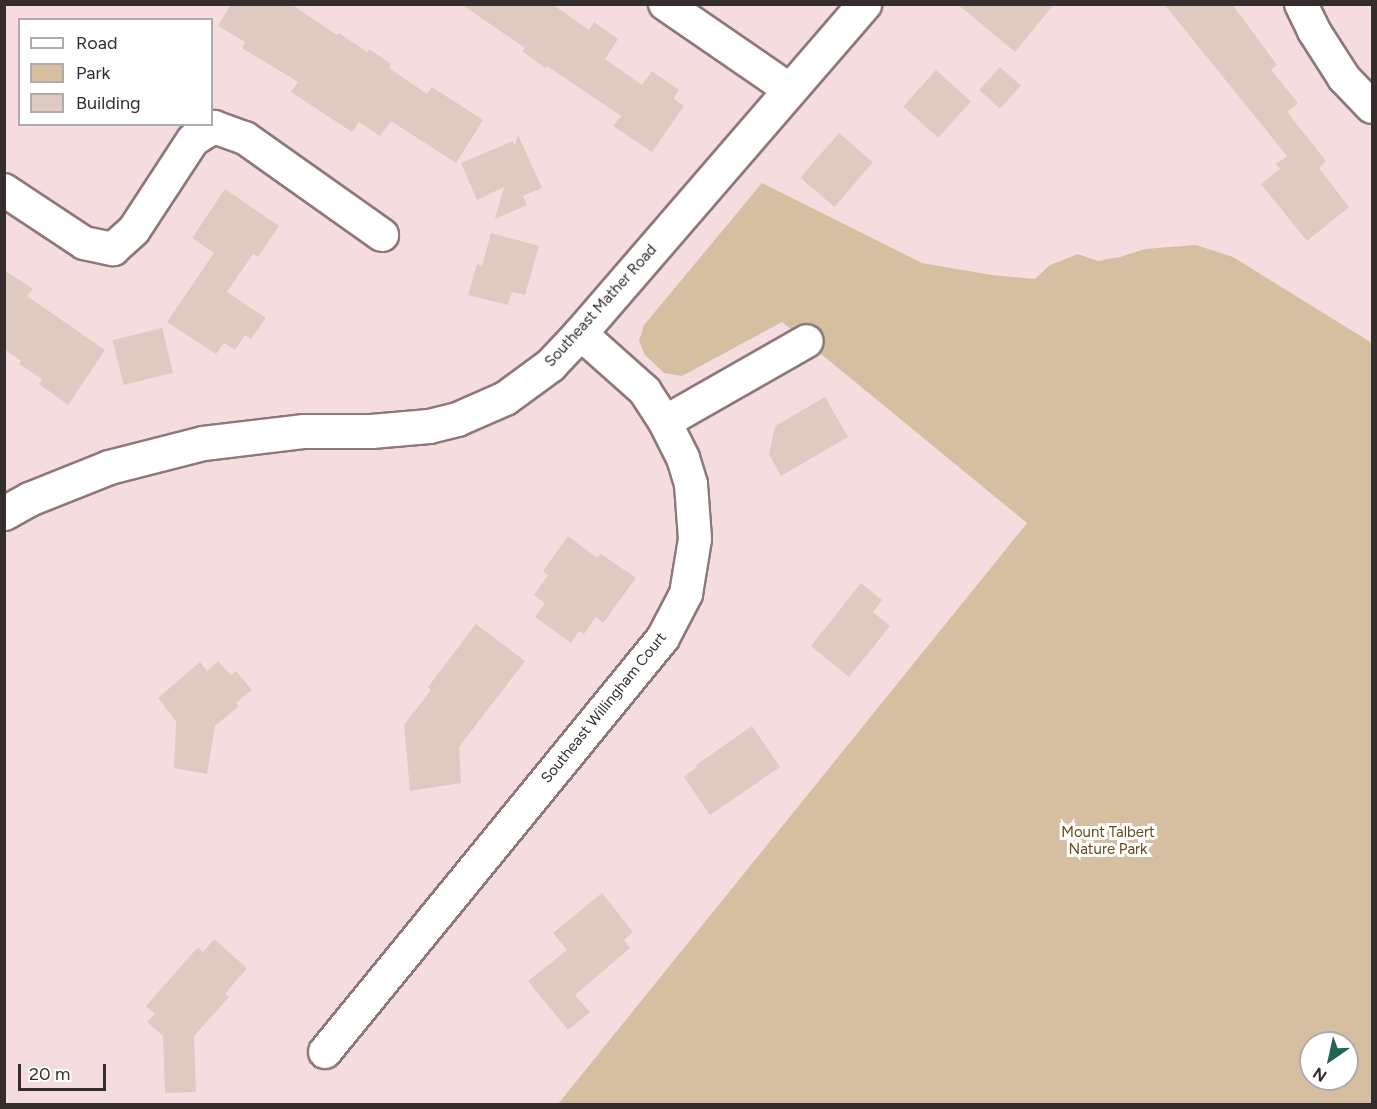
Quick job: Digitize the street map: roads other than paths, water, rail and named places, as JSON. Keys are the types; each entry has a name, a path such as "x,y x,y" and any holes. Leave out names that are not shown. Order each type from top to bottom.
{"street":[{"path":"665,4 790,90"},
{"name":"Southeast Mather Road","path":"4,513 29,499 109,467 203,443 304,431 420,427 457,419 505,398 529,382 580,333 864,4"},
{"path":"1301,4 1314,31 1344,78 1372,107"},
{"path":"4,190 84,243 113,249 134,230 193,140 214,127 245,138 382,235"},
{"name":"Southeast Willingham Court","path":"325,1052 663,638 686,594 695,538 692,484 683,458 645,391 580,333"},
{"path":"665,423 807,341"}],"park label":[{"name":"Mount Talbert Nature Park","path":"1108,840"}]}
